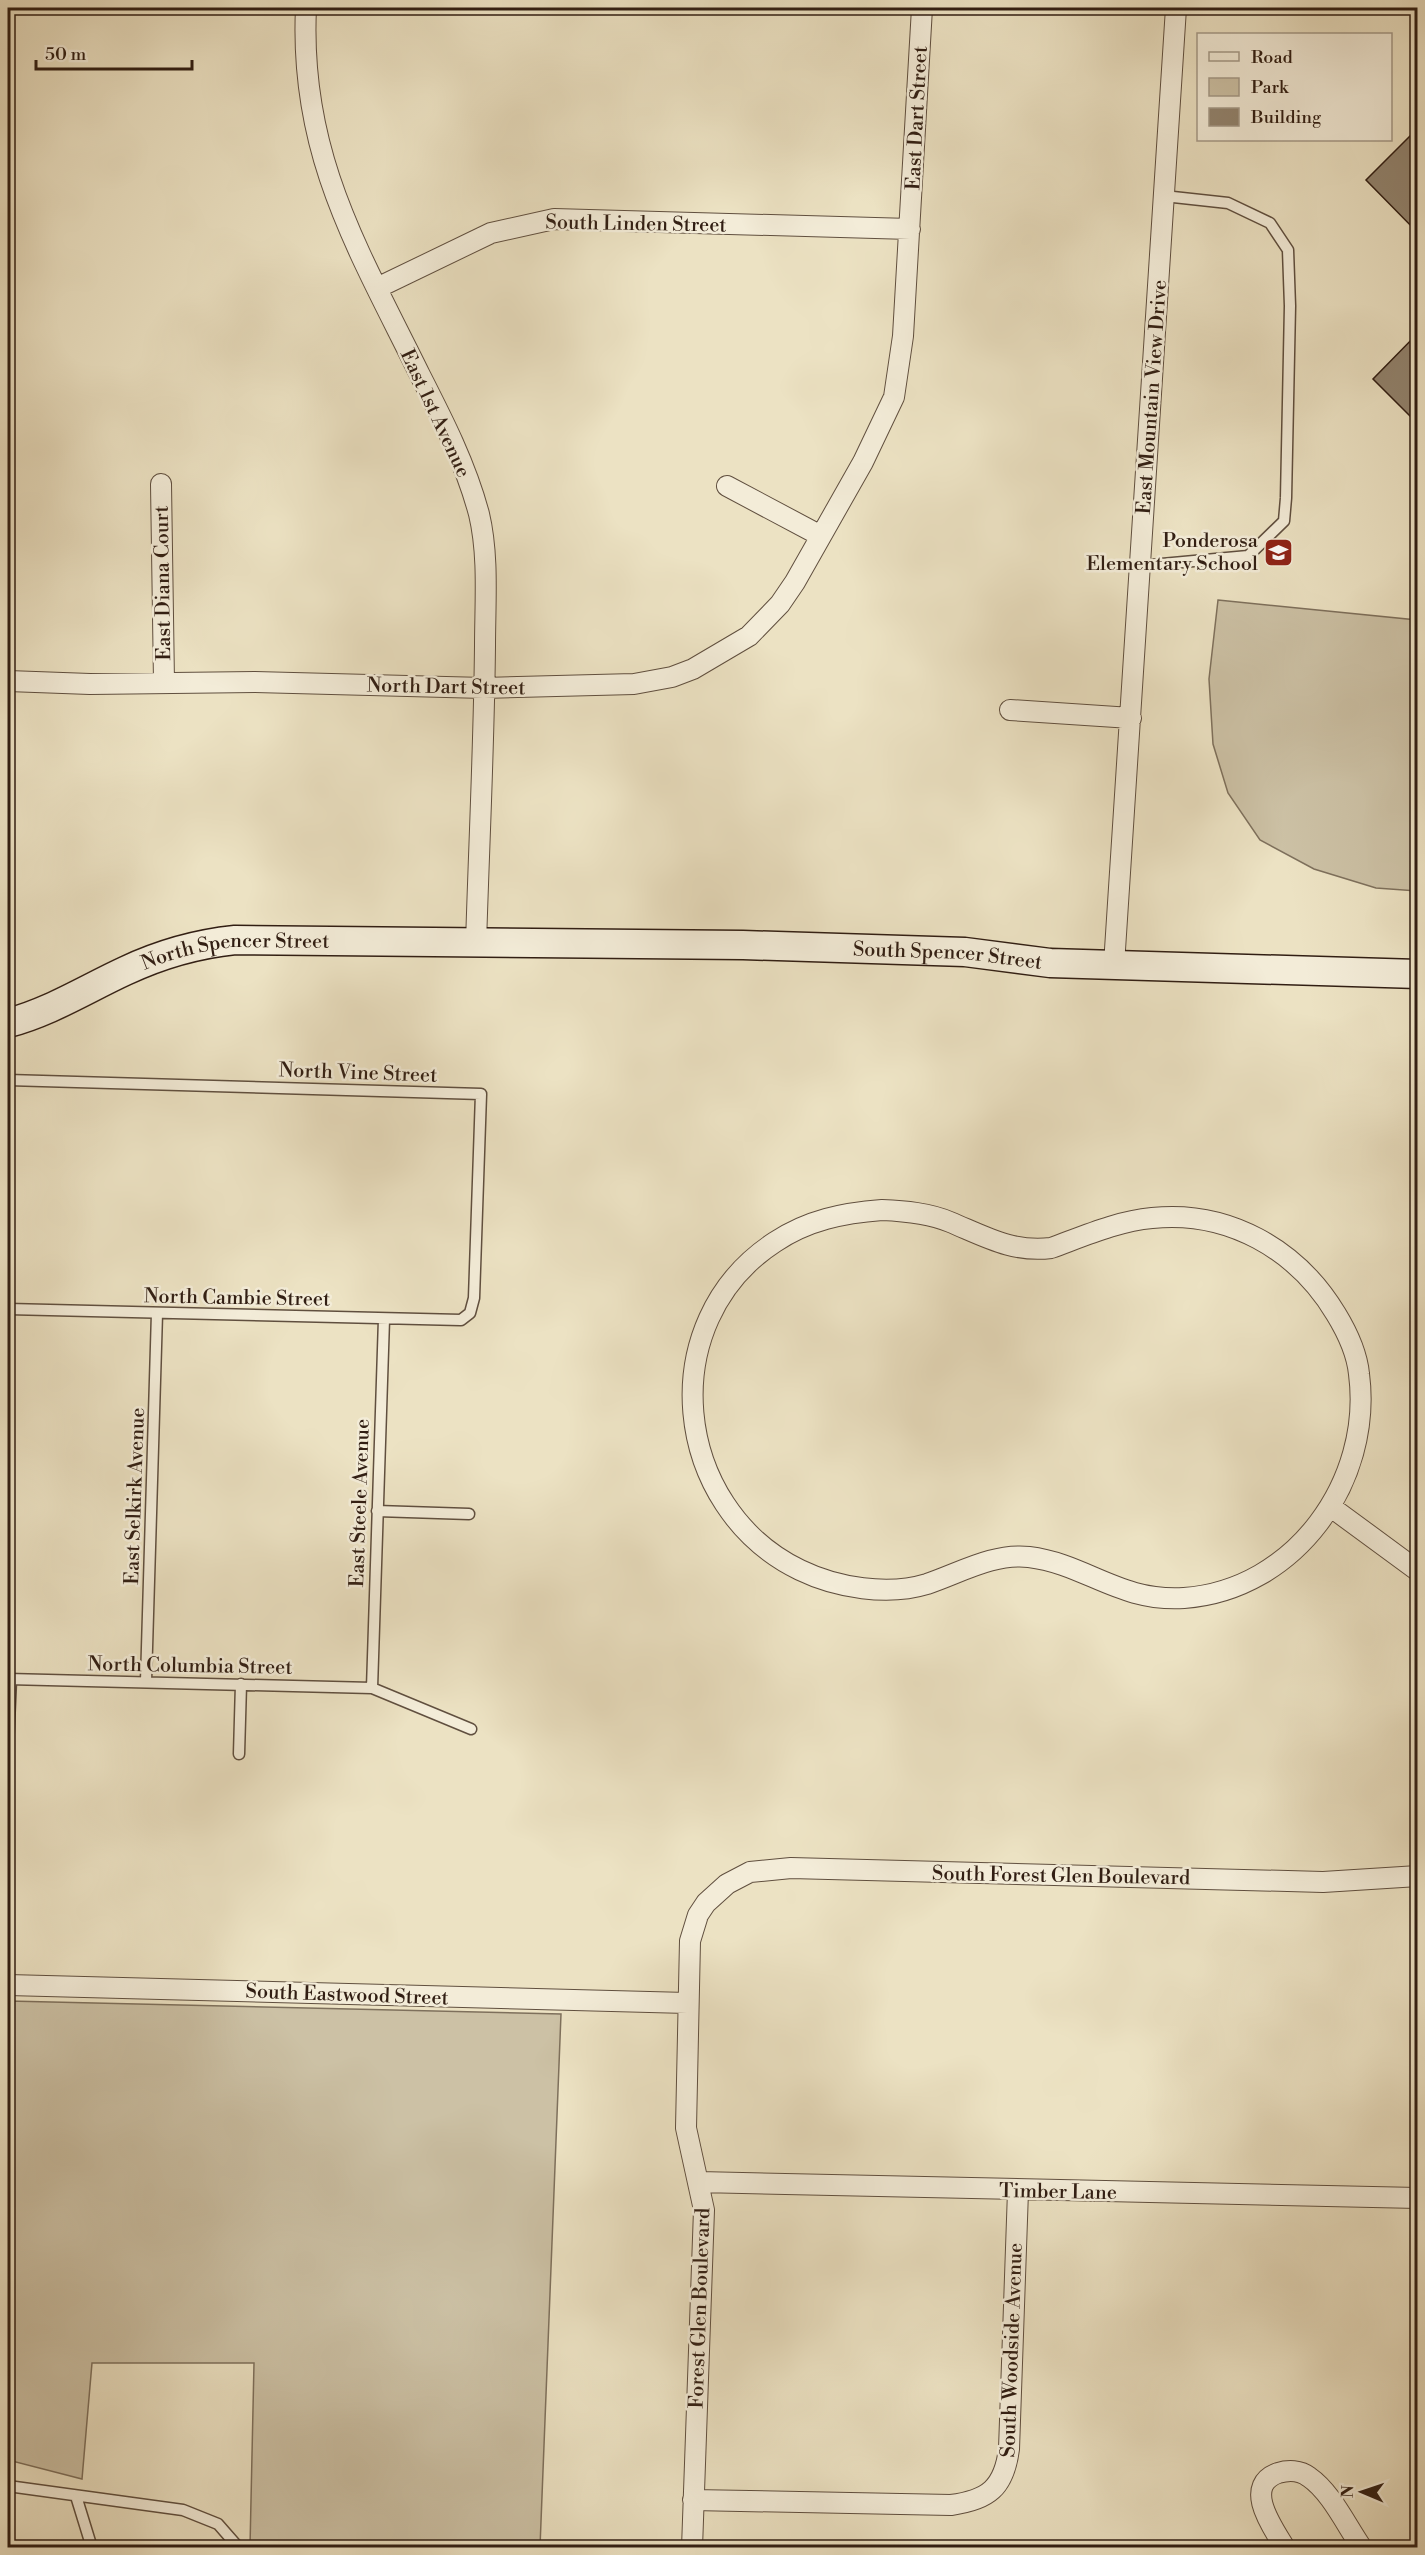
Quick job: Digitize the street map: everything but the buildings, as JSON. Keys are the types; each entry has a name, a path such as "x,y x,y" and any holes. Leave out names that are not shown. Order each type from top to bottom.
{"street":[{"name":"East 1st Avenue","path":"306,8 306,69 313,122 326,172 341,212 452,438 479,517 484,566 484,688 476,944"},
{"name":"East Dart Street","path":"821,536 863,462 894,397 903,336 922,8"},
{"name":"East Mountain View Drive","path":"1114,966 1176,8"},
{"name":"South Linden Street","path":"377,288 491,233 554,219 910,229"},
{"name":"East Diana Court","path":"161,484 164,682"},
{"path":"727,486 821,536"},
{"name":"North Dart Street","path":"8,681 484,688 633,684 693,669 733,648 766,621 790,589 821,536"},
{"path":"1010,710 1131,718"},
{"name":"North Spencer Street","path":"8,1023 69,1000 147,961 204,944 270,939 476,944"},
{"name":"South Spencer Street","path":"476,944 743,945 965,952 1050,963 1418,974"},
{"path":"862,1211 909,1211 949,1221 1002,1245 1038,1250 1137,1220 1185,1217 1212,1221 1235,1227 1269,1244 1298,1265 1327,1299 1345,1329 1356,1359 1360,1390 1356,1442 1338,1497 1331,1507 1302,1544 1288,1555 1258,1576 1210,1594 1167,1598 1128,1593 1058,1564 1029,1557 986,1562 911,1588 882,1589 836,1583 795,1568 763,1548 724,1505 707,1473 698,1445 692,1413 693,1380 698,1352 716,1307 735,1279 773,1243 824,1218 862,1211"},
{"path":"1331,1507 1418,1570"},
{"name":"South Forest Glen Boulevard","path":"712,1897 727,1884 750,1872 791,1868 1323,1882 1418,1876"},
{"name":"Forest Glen Boulevard","path":"692,2547 704,2210 686,2128 687,2003 690,1941 699,1915 712,1897"},
{"name":"South Eastwood Street","path":"8,1985 687,2003"},
{"name":"Timber Lane","path":"699,2181 1018,2191 1418,2198"},
{"name":"South Woodside Avenue","path":"693,2500 951,2505 974,2502 988,2495 1001,2480 1009,2449 1018,2191"},
{"path":"1285,2547 1265,2515 1260,2501 1262,2487 1270,2477 1296,2471 1309,2476 1322,2490 1362,2547"}],"lane":[{"path":"1140,566 1248,556 1284,521 1286,498 1290,306 1288,250 1270,223 1228,203 1164,196"},
{"name":"North Vine Street","path":"8,1080 481,1094 474,1298 472,1309 466,1318"},
{"name":"North Cambie Street","path":"8,1309 456,1321 466,1318"},
{"name":"East Selkirk Avenue","path":"146,1681 158,1313"},
{"name":"East Steele Avenue","path":"372,1688 384,1319"},
{"path":"376,1511 469,1514"},
{"path":"8,1746 9,1679"},
{"name":"North Columbia Street","path":"9,1679 372,1688"},
{"path":"238,1754 241,1684"},
{"path":"372,1688 471,1729"},
{"path":"8,2486 183,2510 218,2524 239,2547"},
{"path":"76,2496 92,2547"}],"green space":[{"path":"1218,600 1417,620 1417,891 1376,888 1314,869 1260,840 1228,793 1213,744 1209,679"},
{"path":"8,2001 561,2014 540,2547 250,2547 254,2363 92,2363 82,2479 8,2460"}],"place":[{"name":"Ponderosa Elementary School","path":"1279,552"}]}
